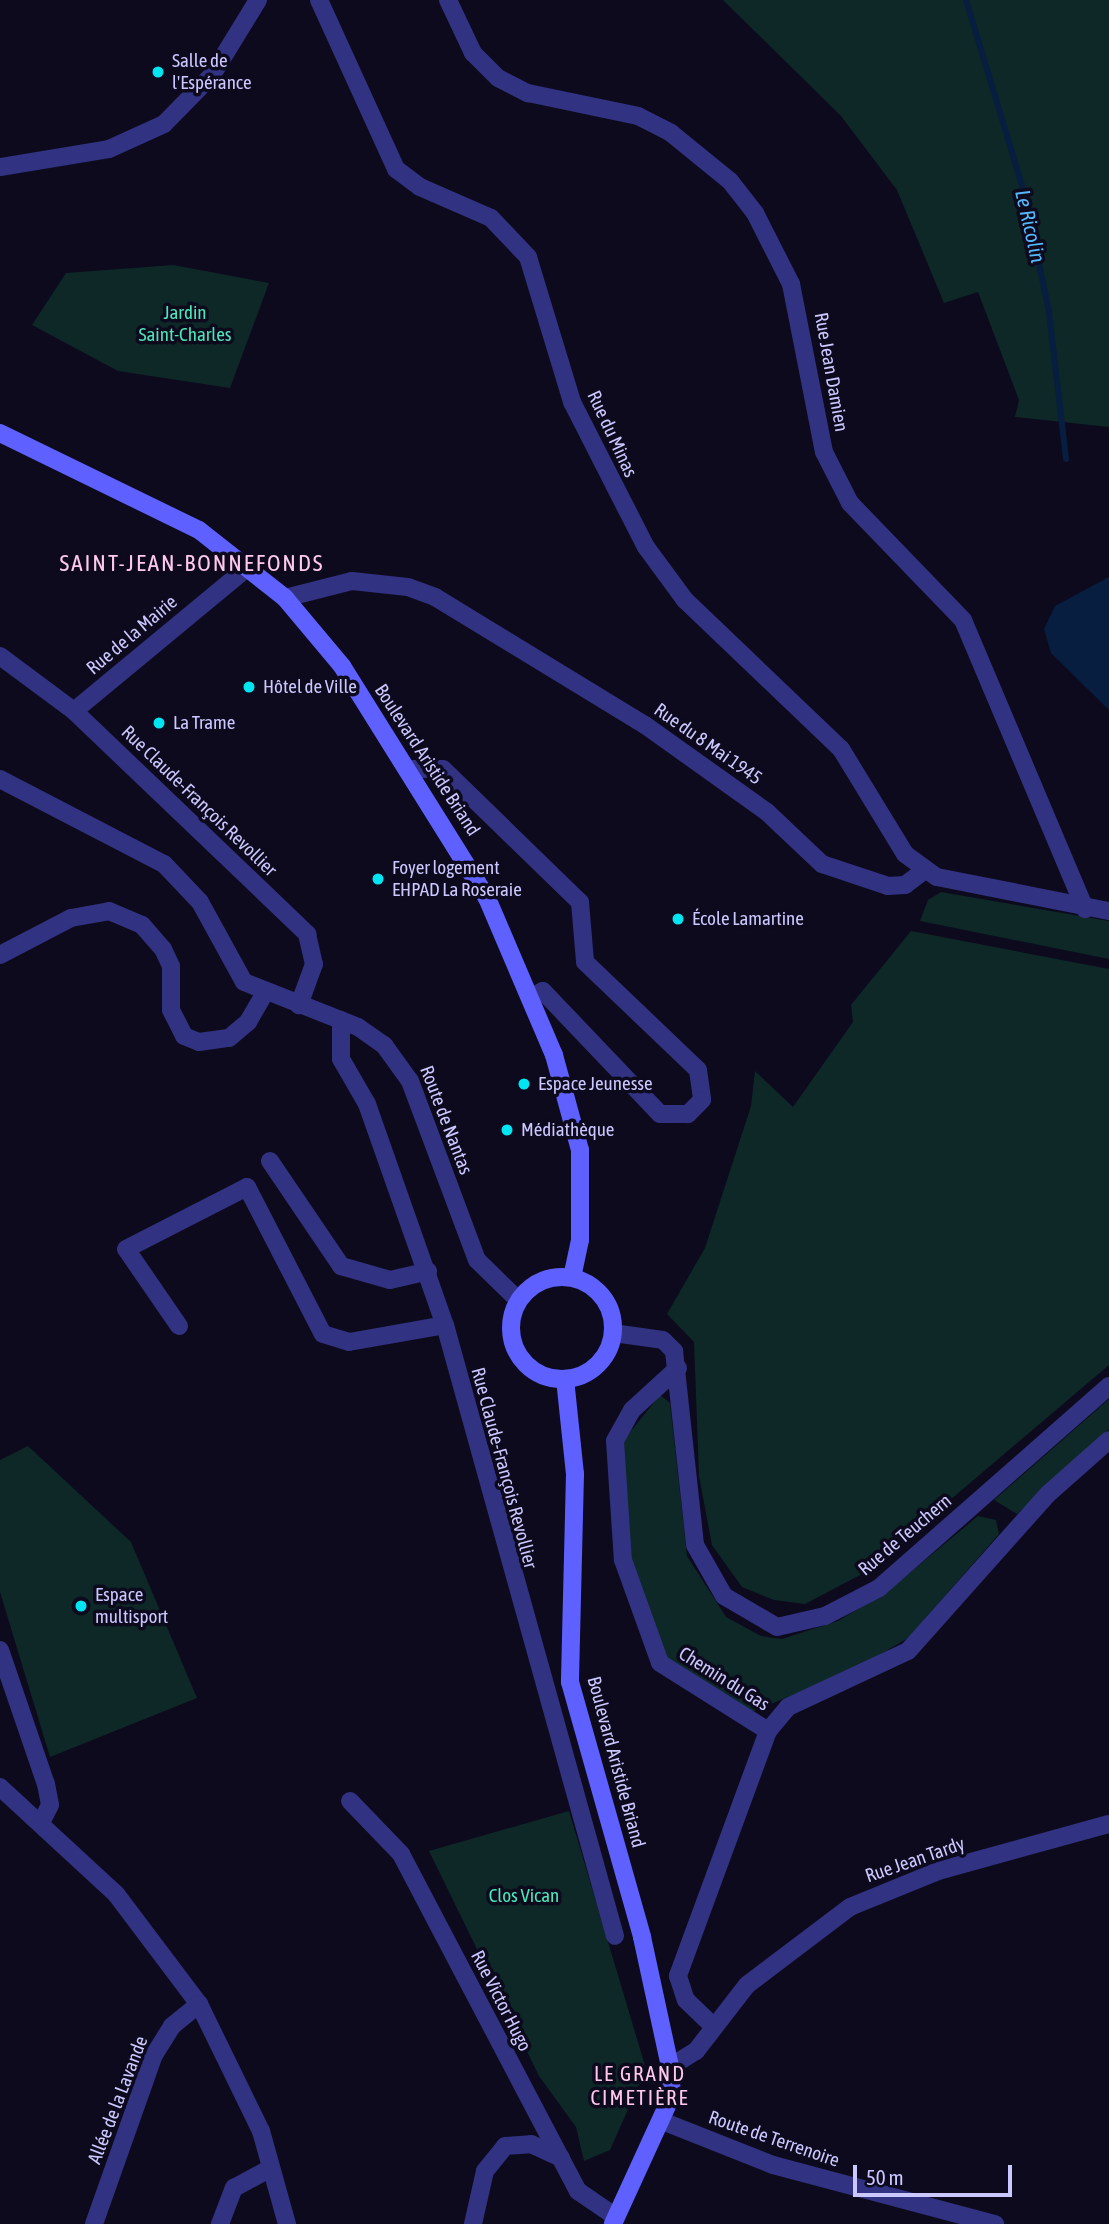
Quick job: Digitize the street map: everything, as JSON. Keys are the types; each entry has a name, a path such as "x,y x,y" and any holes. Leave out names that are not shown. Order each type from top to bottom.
{"main road":[{"name":"Boulevard Aristide Briand","path":"0,433 199,530 249,566 285,598 409,769 487,898 531,997 580,1150 580,1240 572,1277"},
{"path":"572,1277 607,1304 613,1333 592,1370 565,1379 534,1371 514,1347 512,1315 518,1300 541,1280 572,1277"},
{"name":"Boulevard Aristide Briand","path":"565,1379 575,1474 570,1682 642,1937 670,2067"},
{"name":"Rue Victor Hugo","path":"614,2221 662,2121 671,2095 670,2067"}],"street":[{"path":"0,167 109,149 164,124 212,75 258,0"},
{"name":"Rue du Minas","path":"319,0 396,169 420,187 491,218 528,257 572,402 646,547 703,619 841,749 922,872"},
{"name":"Rue Jean Damien","path":"448,0 473,53 498,78 528,93 638,116 671,133 730,181 755,213 791,284 824,452 850,503 963,621 1084,909"},
{"name":"Rue de la Mairie","path":"74,710 249,566"},
{"name":"Rue du 8 Mai 1945","path":"285,598 352,581 408,587 435,597 645,725 767,812 822,864 888,886 905,886 922,872"},
{"name":"Rue Claude-François Revollier","path":"0,656 74,710 307,934 314,964 299,1005"},
{"path":"409,769 443,769 580,902 585,962 698,1070 702,1100 688,1114 660,1114 543,991 531,997"},
{"name":"Route de Nantas","path":"0,779 164,864 200,902 234,972 265,992 373,1035 402,1066 477,1260 518,1300"},
{"path":"922,872 1084,909 1109,911"},
{"path":"0,955 71,918 108,911 142,925 163,949 171,966 171,1010 184,1036 199,1042 229,1038 248,1022 265,992"},
{"name":"Rue Claude-François Revollier","path":"341,1020 341,1059 367,1104 446,1325 615,1936"},
{"path":"270,1161 341,1266 390,1280 428,1271"},
{"path":"179,1326 126,1249 247,1187 323,1334 349,1342 446,1325"},
{"name":"Rue de Teuchern","path":"613,1333 663,1340 678,1368 695,1545 724,1596 746,1614 777,1626 825,1616 878,1588 1109,1386"},
{"name":"Chemin du Gas","path":"678,1368 632,1410 615,1441 623,1560 660,1663 768,1731 678,1976 686,2000 714,2027"},
{"path":"768,1731 788,1707 908,1651 1048,1494 1109,1440"},
{"path":"0,1650 46,1784 50,1805 41,1823"},
{"path":"0,1787 116,1894 199,2004 246,2097 287,2224"},
{"name":"Rue Victor Hugo","path":"350,1801 401,1854 578,2190 614,2221"},
{"name":"Rue Jean Tardy","path":"670,2067 685,2062 780,1956 887,1888 1109,1824"},
{"name":"Allée de la Lavande","path":"94,2224 154,2056 172,2026 199,2004"},
{"name":"Route de Terrenoire","path":"662,2121 799,2173 995,2224"},
{"path":"473,2224 485,2171 505,2146 531,2144 561,2158"},
{"path":"220,2224 234,2188 271,2168"}],"green space":[{"path":"723,0 1109,0 1109,427 1015,417 1019,400 978,292 944,303 897,190 841,116"},
{"name":"Jardin Saint-Charles","path":"173,265 269,283 230,388 118,371 32,325 66,273"},
{"path":"941,892 1109,921 1109,959 920,921 928,900"},
{"path":"911,931 1109,969 1109,1365 864,1573 805,1604 774,1600 742,1587 712,1545 699,1476 694,1342 667,1314 705,1248 751,1106 755,1071 793,1107 853,1022 851,1005"},
{"path":"660,1395 670,1403 687,1556 726,1617 761,1636 782,1639 838,1621 889,1590 978,1516 996,1520 999,1534 908,1638 859,1667 747,1714 668,1661 627,1557 622,1442"},
{"path":"1109,1399 1109,1429 1017,1514 994,1500"},
{"name":"Espace multisport","path":"28,1446 131,1542 197,1698 50,1757 0,1592 0,1460"},
{"name":"Clos Vican","path":"569,1811 646,2069 610,2150 584,2161 576,2127 539,2076 429,1851"}],"water":[{"path":"1109,577 1109,710 1051,653 1044,629 1055,606"}],"waterway":[{"name":"Le Ricolin","path":"966,0 1024,192 1049,312 1066,459"}],"place":[{"name":"Salle de l'Espérance","path":"158,72"},
{"name":"Hôtel de Ville","path":"249,687"},
{"name":"La Trame","path":"159,723"},
{"name":"Foyer logement EHPAD La Roseraie","path":"378,879"},
{"name":"École Lamartine","path":"678,919"},
{"name":"Espace Jeunesse","path":"524,1084"},
{"name":"Médiathèque","path":"507,1130"},
{"name":"Espace multisport","path":"81,1606"}],"district":[{"name":"SAINT-JEAN-BONNEFONDS","path":"192,563"},
{"name":"LE GRAND CIMETIÈRE","path":"640,2085"}]}
